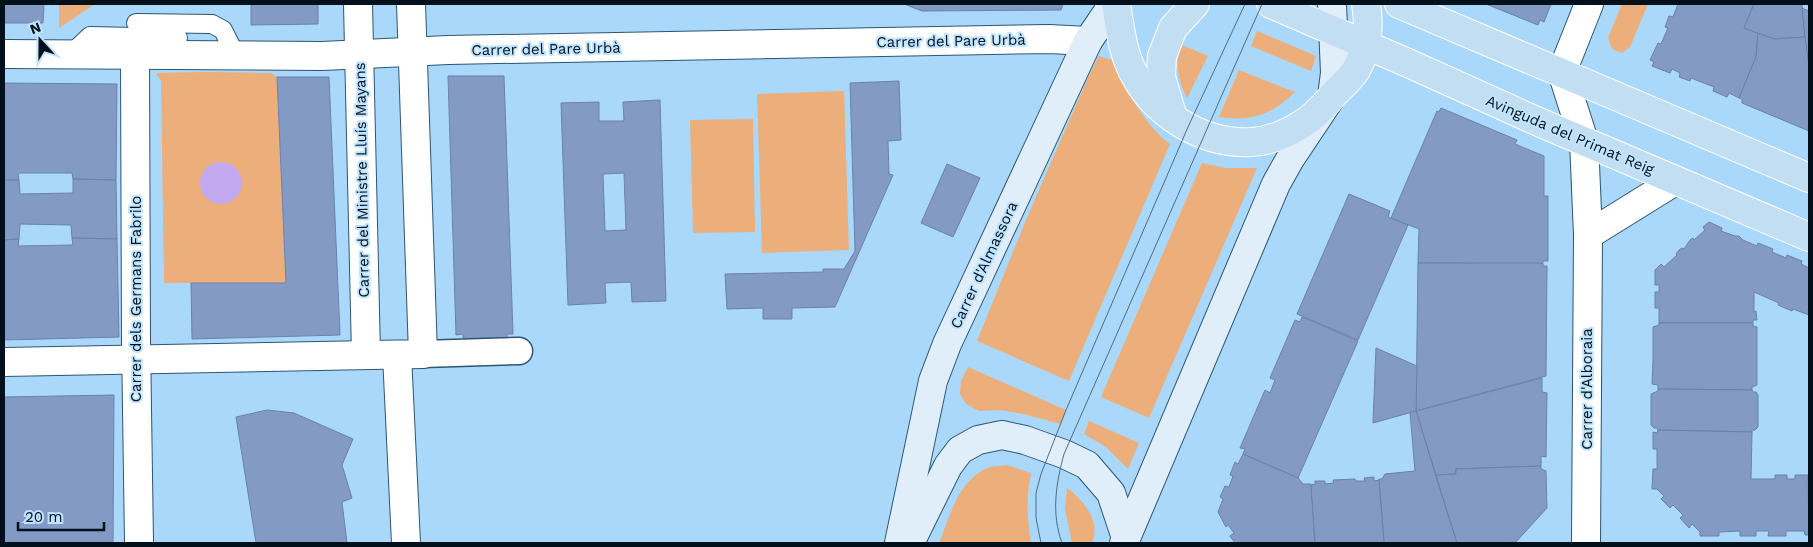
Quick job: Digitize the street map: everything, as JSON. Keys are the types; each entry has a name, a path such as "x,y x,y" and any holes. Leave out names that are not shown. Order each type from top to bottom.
{"main road":[{"name":"Carrer d'Almassora","path":"899,543 933,381 947,344 1088,41 1115,4"},
{"path":"1115,4 1124,47 1132,70 1153,102 1173,118 1203,135 1225,140 1253,142 1279,136 1303,124 1319,111 1355,72 1366,44 1368,16 1366,4"},
{"path":"1173,118 1161,77 1162,56 1173,28 1196,4"},
{"name":"Avinguda del Primat Reig","path":"1271,4 1332,17 1366,44 1584,142 1809,237"},
{"path":"1399,4 1809,178"},
{"path":"1127,542 1276,184 1290,159 1332,96 1335,73 1332,17"},
{"path":"910,543 948,466 960,450 978,440 1002,435 1025,440 1087,465 1111,492 1127,542"}],"street":[{"name":"Carrer del Ministre Lluís Mayans","path":"358,4 366,355"},
{"path":"406,543 410,354 411,4"},
{"path":"1562,72 1589,4"},
{"name":"Carrer del Pare Urbà","path":"4,54 359,55 412,52 1039,40 1088,41"},
{"name":"Carrer dels Germans Fabrilo","path":"135,55 139,543"},
{"name":"Carrer d'Alboraia","path":"1562,72 1584,142 1588,235 1586,543"},
{"path":"1588,235 1675,181"},
{"path":"4,362 519,351"}],"lane":[{"path":"136,22 212,24 223,30 236,56"},
{"path":"70,54 90,36 178,38"}],"shaded area":[{"path":"59,4 95,4 59,28"},
{"path":"1622,4 1648,4 1630,47 1622,53 1612,49 1608,38"},
{"path":"1257,31 1316,56 1311,71 1251,46"},
{"path":"1182,45 1208,56 1187,98 1178,72 1178,59"},
{"path":"1099,56 1115,61 1130,95 1144,117 1161,137 1170,144 1069,381 977,341 1026,220"},
{"path":"1239,70 1295,92 1287,100 1261,115 1241,118 1219,117"},
{"path":"156,73 271,73 277,77 286,283 164,283 161,81"},
{"path":"844,91 849,250 762,253 757,94"},
{"path":"753,119 755,232 693,233 690,120"},
{"path":"217,162 225,162 236,168 242,183 236,198 225,204 217,204 206,198 200,187 200,179 206,168"},
{"path":"1202,163 1226,168 1257,168 1149,418 1101,397"},
{"path":"968,367 1066,410 1060,424 1024,414 999,410 979,411 966,404 960,394 961,381"},
{"path":"1089,421 1139,443 1128,469 1106,447 1084,434"},
{"path":"1007,465 1031,473 1028,508 1031,543 939,543 956,500 969,481 987,468"},
{"path":"1067,488 1085,505 1093,519 1094,535 1092,543 1072,543 1065,509"}],"building":[{"path":"4,4 44,4 43,23 4,23"},
{"path":"251,4 318,4 318,24 251,25"},
{"path":"904,4 1063,4 1061,10 922,11"},
{"path":"1486,4 1551,4 1544,22 1540,20 1538,25"},
{"path":"1678,4 1754,4 1744,28 1758,33 1756,57 1739,98 1729,93 1727,97 1713,91 1714,87 1691,78 1690,81 1679,77 1680,73 1672,69 1670,73 1652,66 1654,62 1650,60 1658,43 1661,44 1668,28 1665,27 1669,16 1673,17"},
{"path":"1754,4 1802,4 1805,37 1774,39 1744,28"},
{"path":"1802,8 1809,11 1809,66 1806,48"},
{"path":"1758,33 1774,39 1805,37 1809,66 1809,131 1742,103 1742,99 1739,98 1756,57"},
{"path":"448,76 504,76 513,334 507,334 507,340 463,341 463,334 456,335"},
{"path":"277,77 329,77 340,335 192,339 191,283 286,283"},
{"path":"899,81 901,140 888,141 889,174 893,175 835,307 792,308 792,319 763,319 763,308 727,309 725,274 823,272 823,269 844,269 855,251 850,83"},
{"path":"4,83 117,84 116,180 73,179 72,173 18,173 19,180 4,180"},
{"path":"660,100 666,301 632,302 631,282 605,283 606,303 568,305 561,103 599,102 599,121 624,121 623,102","holes":["624,173 626,230 605,231 603,174"]},
{"path":"1441,108 1517,140 1515,144 1544,156 1544,196 1548,196 1548,261 1543,261 1543,264 1418,263 1419,229 1391,218 1437,111 1439,112"},
{"path":"947,164 980,178 953,237 921,223"},
{"path":"73,179 116,180 117,239 72,238 71,225 20,224 19,239 4,240 4,180 19,180 20,194 73,193"},
{"path":"1349,194 1390,211 1388,217 1408,225 1358,340 1297,314"},
{"path":"1709,222 1722,228 1721,231 1739,236 1743,240 1757,246 1758,243 1773,249 1772,252 1786,258 1787,255 1802,261 1801,264 1809,268 1809,315 1793,309 1792,311 1754,292 1754,312 1756,311 1757,320 1753,320 1753,323 1659,323 1659,308 1655,308 1655,292 1659,292 1659,285 1655,285 1655,270 1661,264 1664,267 1677,255 1679,250 1684,249 1690,240 1693,238 1694,240 1705,230 1703,227"},
{"path":"72,238 117,239 119,337 4,340 4,240 19,239 18,246 73,245"},
{"path":"1418,263 1540,263 1543,266 1547,266 1546,376 1416,411"},
{"path":"1302,317 1358,341 1298,478 1243,454 1245,449 1240,448 1265,390 1270,393 1275,380 1270,378 1295,320 1300,322"},
{"path":"1659,323 1753,323 1753,326 1757,327 1757,385 1752,387 1752,390 1658,389 1658,385 1652,384 1653,327 1659,325"},
{"path":"1376,348 1417,366 1416,411 1373,423"},
{"path":"1542,378 1542,392 1547,393 1546,457 1541,456 1541,466 1456,469 1456,474 1436,475 1416,411"},
{"path":"1658,389 1752,390 1758,395 1758,427 1752,430 1752,432 1658,430 1651,425 1651,394 1658,391"},
{"path":"114,395 113,543 4,543 4,397"},
{"path":"267,410 294,413 353,439 342,465 352,498 342,502 347,543 256,543 236,417"},
{"path":"1416,411 1457,543 1384,543 1379,479 1382,479 1385,474 1415,471 1410,412"},
{"path":"1658,430 1752,432 1751,479 1775,479 1775,475 1787,475 1787,479 1795,479 1795,475 1808,475 1809,535 1805,535 1804,531 1786,531 1786,536 1768,536 1769,531 1756,531 1756,536 1740,536 1740,531 1719,532 1719,536 1700,536 1700,532 1692,524 1689,528 1680,518 1683,515 1673,505 1670,508 1661,499 1664,496 1657,489 1652,489 1653,469 1657,469 1657,449 1653,449 1653,432 1657,433"},
{"path":"1243,454 1298,478 1303,484 1311,484 1315,543 1235,543 1230,536 1234,533 1228,525 1226,527 1218,512 1223,499 1220,497 1225,486 1229,487 1233,476 1230,475 1235,462 1238,464"},
{"path":"1541,466 1541,469 1546,471 1547,508 1515,543 1457,543 1436,475 1456,474 1456,469"},
{"path":"1374,477 1374,481 1379,480 1384,543 1315,543 1311,485 1315,484 1315,481 1325,481 1325,484 1334,483 1333,480 1355,479 1356,481 1365,481 1364,478"}],"tram line":[{"path":"1041,543 1036,518 1036,493 1041,474 1066,410 1188,127 1245,4"},
{"path":"1062,543 1057,521 1056,498 1064,454 1262,4"}]}
